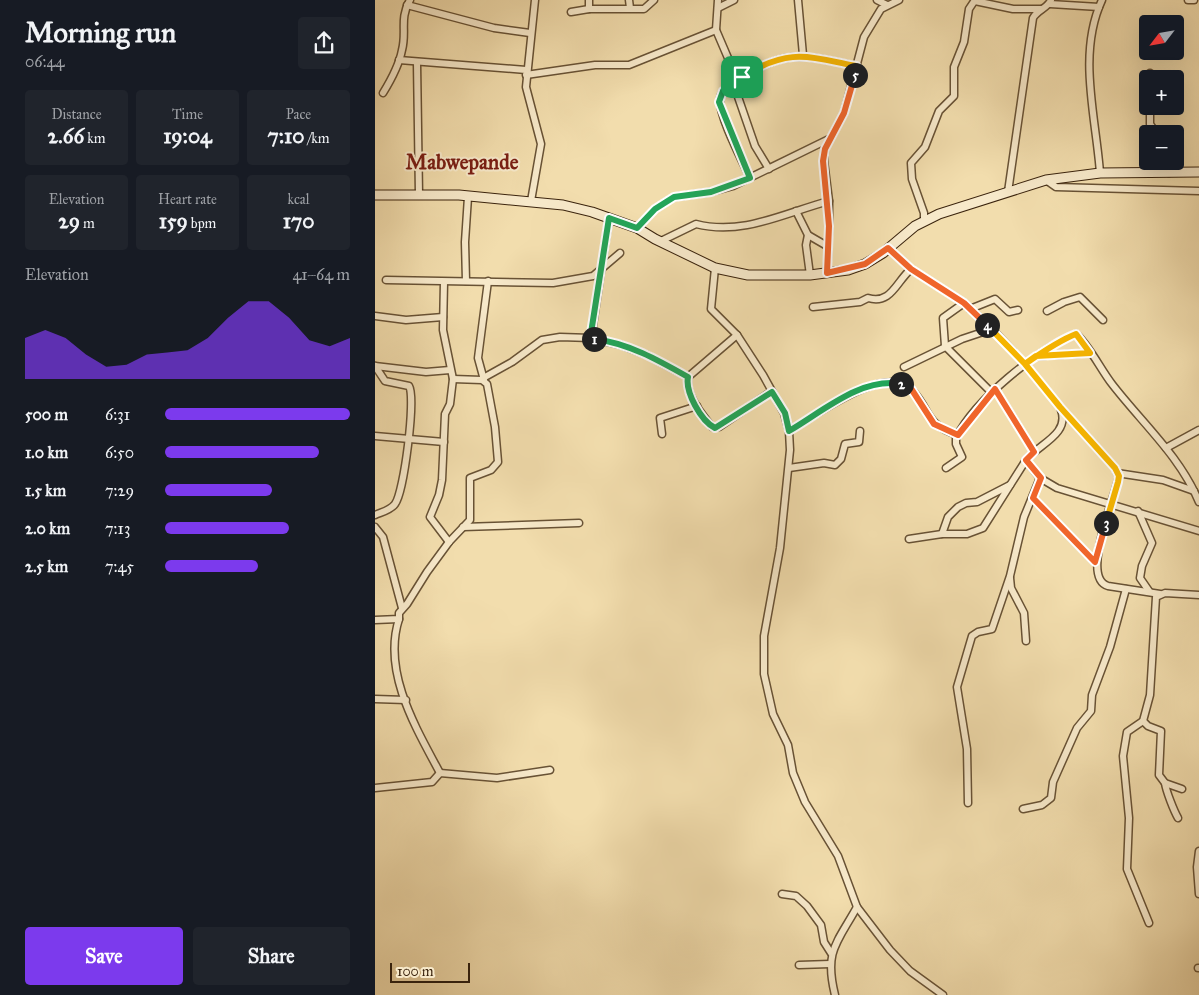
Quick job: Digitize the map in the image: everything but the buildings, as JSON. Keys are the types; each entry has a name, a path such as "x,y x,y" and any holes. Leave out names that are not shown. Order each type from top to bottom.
{"street":[{"path":"531,201 541,144 528,98 526,72 535,0"},
{"path":"589,0 589,9"},
{"path":"629,0 630,8"},
{"path":"571,12 589,9 644,9 654,0"},
{"path":"718,0 716,30 731,65 729,86"},
{"path":"718,8 734,0"},
{"path":"798,0 803,55"},
{"path":"877,0 887,5"},
{"path":"827,273 829,201 823,161 829,139 844,113 864,37 876,15 887,5 899,0"},
{"path":"1189,0 1194,0"},
{"path":"924,221 912,179 911,163 925,147 939,111 954,96 954,67 964,42 969,9 975,1 1013,9 1041,9"},
{"path":"383,94 403,48 403,15 409,2 494,28 530,33"},
{"path":"1008,192 1033,18 1050,2 1100,3 1090,43 1090,86 1101,173"},
{"path":"399,60 417,63 472,65 526,72 595,65 629,65 716,30"},
{"path":"750,178 719,102 720,96 729,86 767,62 803,55 856,66"},
{"path":"417,63 419,195"},
{"path":"729,86 736,91 755,146 769,169"},
{"path":"637,228 655,209 674,197 711,192 750,178 829,139"},
{"path":"375,195 469,197 531,201 563,206 609,218 637,228 715,268 747,275 810,275 865,264 924,221 939,214 1046,180 1101,173 1199,172"},
{"path":"1046,180 1056,187 1199,191"},
{"path":"466,281 465,242 469,197"},
{"path":"661,241 696,224 708,228 742,228 829,201"},
{"path":"796,211 809,235 827,246"},
{"path":"591,338 609,218"},
{"path":"809,235 806,245 810,275"},
{"path":"888,248 911,269 964,303 992,329 1025,364 1117,472 1118,482 1095,562 1100,582 1126,589 1160,594 1196,595 1199,589"},
{"path":"386,280 488,281 539,285 588,278 601,270 620,253"},
{"path":"715,268 711,309 737,335 785,413 789,431 789,468 785,489 780,548 764,636 764,674 767,696 788,745 799,789 838,856 857,907 890,950 910,971 943,995"},
{"path":"813,307 861,302 868,298 877,301 883,299 890,295 901,278 911,269"},
{"path":"439,773 423,744 406,700 394,659 395,631 402,608 408,603 449,542 470,520 469,478 493,469 499,459 488,387 479,366 478,358 488,281"},
{"path":"444,282 443,317 445,345 453,380 450,404 445,414 439,495 430,519 449,542"},
{"path":"1047,311 1063,302 1080,298 1103,320"},
{"path":"970,308 995,299 1009,312 1018,310"},
{"path":"964,303 943,318 945,346 994,391 1034,452"},
{"path":"375,316 407,320 443,317"},
{"path":"904,367 925,358 945,346 992,329"},
{"path":"946,468 962,457 955,442 958,435 994,391 1036,356 1076,334 1113,385 1166,448 1195,491 1199,502"},
{"path":"688,377 737,335"},
{"path":"453,380 485,379 542,340 560,337 591,338 621,345 647,355 688,377"},
{"path":"1036,356 1090,353"},
{"path":"375,366 426,372 451,370"},
{"path":"375,366 385,381 410,388 412,405 401,494 392,508 375,515"},
{"path":"688,377 691,395 712,427 719,427 772,392"},
{"path":"789,431 828,405 869,386 890,382 902,384 912,390 934,424 958,435"},
{"path":"662,434 660,418 697,406"},
{"path":"909,539 942,534 967,534 983,528 1026,460 1057,432 1063,424 1060,407"},
{"path":"1166,448 1199,430"},
{"path":"789,468 824,463 835,465 841,459 845,444 859,442 860,431"},
{"path":"375,436 444,442"},
{"path":"1026,460 1041,478 1057,488 1199,531"},
{"path":"1117,472 1163,480 1195,491"},
{"path":"968,803 966,741 957,687 972,636 978,632 993,629 1010,576 1025,517 1041,478"},
{"path":"942,534 948,518 958,508 966,503 977,502 1010,485"},
{"path":"1033,498 1095,562"},
{"path":"1138,511 1151,538 1151,549 1142,566 1140,578 1149,592"},
{"path":"463,527 579,523"},
{"path":"375,527 382,533 402,608"},
{"path":"1010,576 1011,588 1024,613 1026,641"},
{"path":"1023,809 1042,805 1051,798 1055,777 1077,728 1091,712 1092,695 1110,647 1126,589"},
{"path":"1149,923 1127,869 1129,818 1123,770 1127,732 1143,721 1152,680 1154,604 1156,597 1160,594"},
{"path":"375,620 399,619"},
{"path":"375,699 406,700"},
{"path":"1143,721 1148,726 1161,731 1158,772 1165,783 1173,803 1173,810 1178,818"},
{"path":"439,773 497,778 549,770"},
{"path":"375,788 432,782 439,773"},
{"path":"1165,783 1182,789"},
{"path":"1198,854 1199,894"},
{"path":"782,894 796,896 807,906 821,925 824,942 831,953"},
{"path":"835,995 830,964 831,953 857,907"},
{"path":"799,965 830,964"}],"district":[{"name":"Mabwepande","path":"462,162"}],"route":[{"path":"742,77 723,91 719,102 750,178 733,186 711,192 674,197 655,209 637,228 609,218 591,338 605,340 647,355 688,377 687,381 691,395 699,410 712,427 715,428 772,392 785,413 789,431 828,405 869,386 890,382 902,384 912,390 934,424 939,428 958,435 995,389 1020,426 1034,452 1026,460 1041,478 1033,498 1064,527 1095,562 1119,476 1110,462 1060,407 1025,364 1036,356 1090,353 1082,341 1076,334 1036,356 1025,364 964,303 911,269 888,248 865,264 848,270 827,273 829,201 823,161 829,139 844,113 853,84 856,66 803,55 767,62 742,77"}]}
